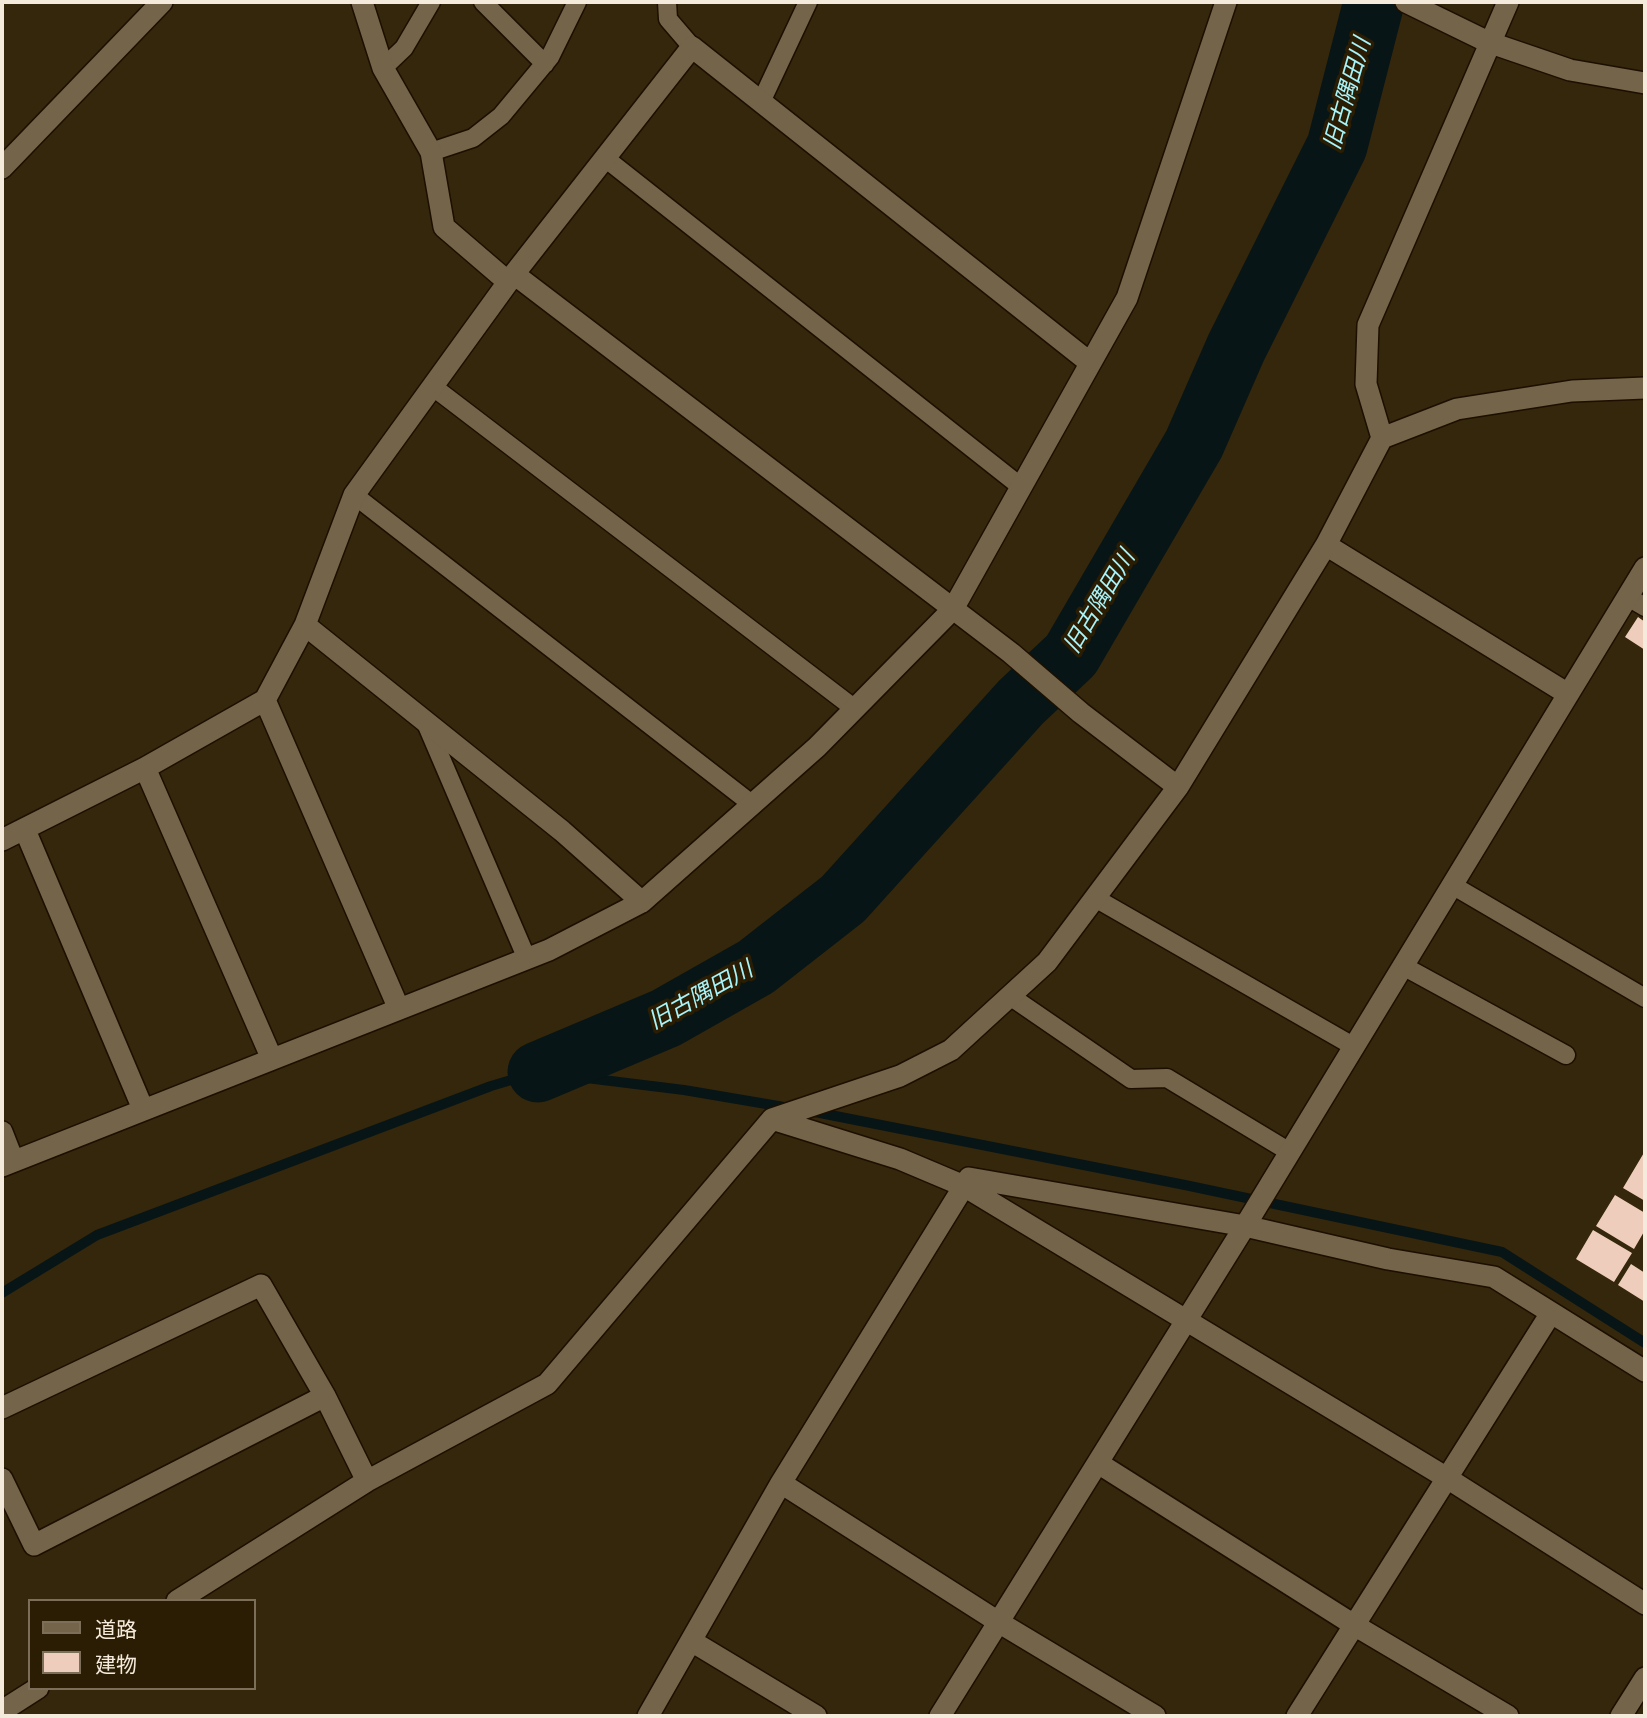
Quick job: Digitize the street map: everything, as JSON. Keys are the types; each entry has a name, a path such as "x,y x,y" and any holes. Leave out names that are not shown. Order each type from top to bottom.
{"street":[{"path":"2,168 162,2"},
{"path":"362,2 383,68 431,152 444,227 1011,653 1081,713 1178,788"},
{"path":"2,1132 8,1163 527,959 642,902 753,805 855,709 953,609 1127,298 1226,2"},
{"path":"1406,2 1488,42 1570,69 1645,83"},
{"path":"1382,438 1366,384 1368,324 1488,42 1508,2"},
{"path":"2,840 145,768 265,700 304,625 354,495 511,278 692,47 1089,362"},
{"path":"180,1599 367,1481 547,1384 772,1119 900,1076 951,1050 1047,962 1178,788 1326,545 1382,438 1457,409 1572,391 1645,388"},
{"path":"1326,545 1568,694"},
{"path":"940,1716 1245,1226 1288,1151 1568,694 1637,602 1645,568"},
{"path":"304,625 562,831 642,902"},
{"path":"265,700 399,1009"},
{"path":"145,768 272,1059"},
{"path":"25,830 143,1109"},
{"path":"772,1119 900,1159 964,1186 1447,1478 1645,1604"},
{"path":"648,1716 693,1642 781,1483 969,1178 1245,1226 1388,1259 1494,1277 1645,1371"},
{"path":"2,1408 261,1286 324,1396 367,1481"},
{"path":"1297,1716 1551,1313"},
{"path":"2,1479 34,1545 324,1396"},
{"path":"1098,1463 1354,1625 1508,1716"},
{"path":"781,1483 1000,1623 1155,1716"},
{"path":"693,1642 816,1716"},
{"path":"1621,1716 1645,1678"},
{"path":"2,1711 34,1690"}],"lane":[{"path":"383,68 404,48 431,2"},
{"path":"483,2 545,64"},
{"path":"431,152 473,138 501,117 545,64 577,2"},
{"path":"667,2 668,19 692,47"},
{"path":"761,102 808,2"},
{"path":"605,158 1020,486"},
{"path":"432,386 855,709"},
{"path":"354,495 753,805"},
{"path":"425,721 527,959"},
{"path":"1452,886 1645,998"},
{"path":"1095,898 1353,1046"},
{"path":"1403,966 1566,1055"},
{"path":"1010,996 1131,1079 1167,1078 1288,1151"}],"building":[{"path":"1638,617 1645,622 1645,650 1625,637"},
{"path":"1645,1151 1645,1201 1623,1188"},
{"path":"1615,1195 1645,1213 1645,1230 1634,1249 1596,1226"},
{"path":"1593,1230 1632,1253 1614,1282 1576,1259"},
{"path":"1631,1264 1645,1273 1645,1302 1618,1285"}],"waterway":[{"name":"旧古隅田川","path":"538,1072 666,1018 756,967 843,899 1021,702 1071,655 1194,444 1236,348 1337,146 1374,2"},
{"path":"2,1293 97,1235 491,1086 538,1072 684,1090 790,1108"},
{"path":"810,1111 1185,1185 1502,1252 1645,1343"}]}
